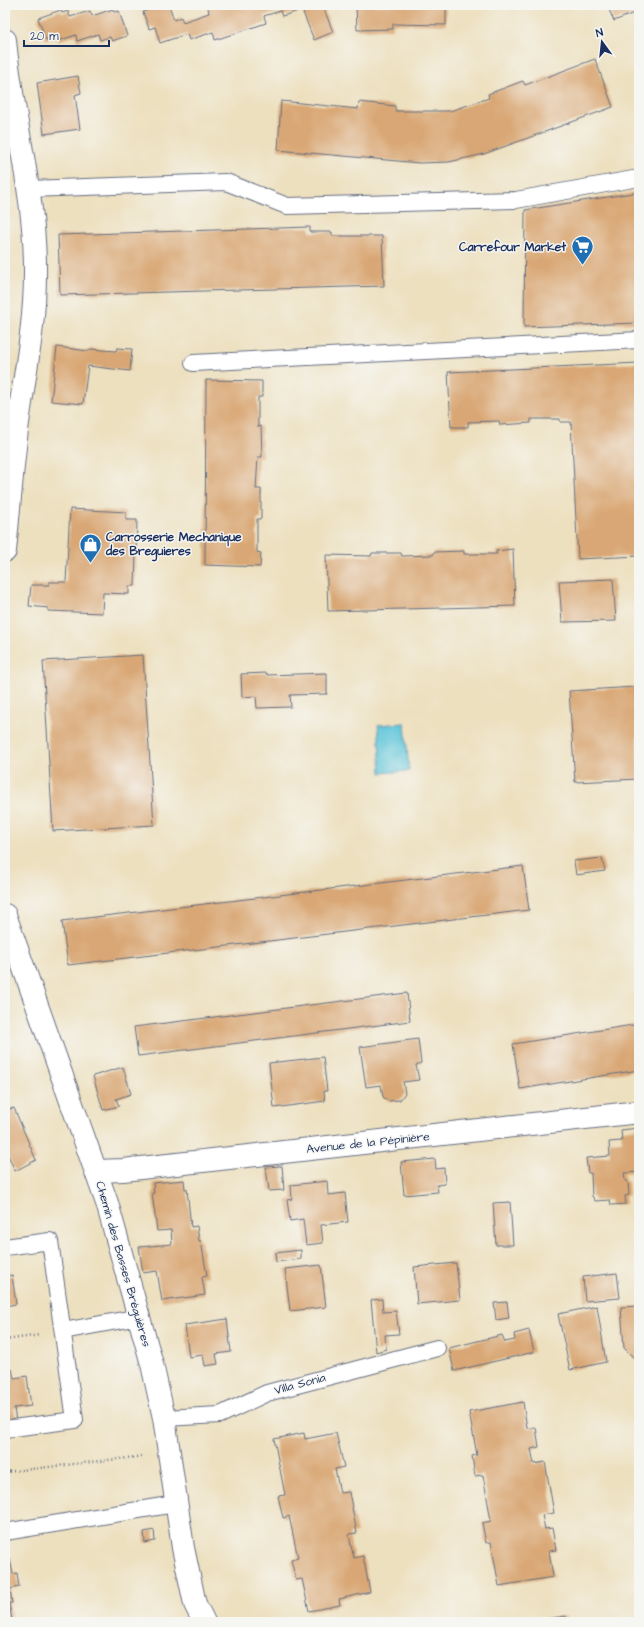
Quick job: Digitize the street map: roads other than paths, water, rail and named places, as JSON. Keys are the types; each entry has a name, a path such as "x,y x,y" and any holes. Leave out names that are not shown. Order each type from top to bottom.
{"street":[{"path":"5,40 13,100 28,189 35,274 29,356 11,428 5,551"},
{"name":"Chemin des Basses Bréguières","path":"5,915 9,937 97,1171 139,1317 152,1364 164,1418 175,1504 195,1604 204,1622"},
{"name":"Avenue de la Pépinière","path":"97,1171 131,1170 639,1112"}],"lane":[{"path":"28,189 226,182 287,206 516,200 639,178"},
{"path":"193,363 639,340"},
{"path":"5,1247 50,1242 75,1420 5,1429"},
{"path":"63,1332 139,1317"},
{"name":"Villa Sonia","path":"164,1418 220,1415 267,1393 437,1348"},
{"path":"5,1532 175,1504"}],"water":[{"path":"405,723 409,771 381,773 378,725"}],"place":[{"name":"Carrefour Market","path":"582,266"},
{"name":"Carrosserie Mechanique des Breguieres","path":"90,564"}]}
